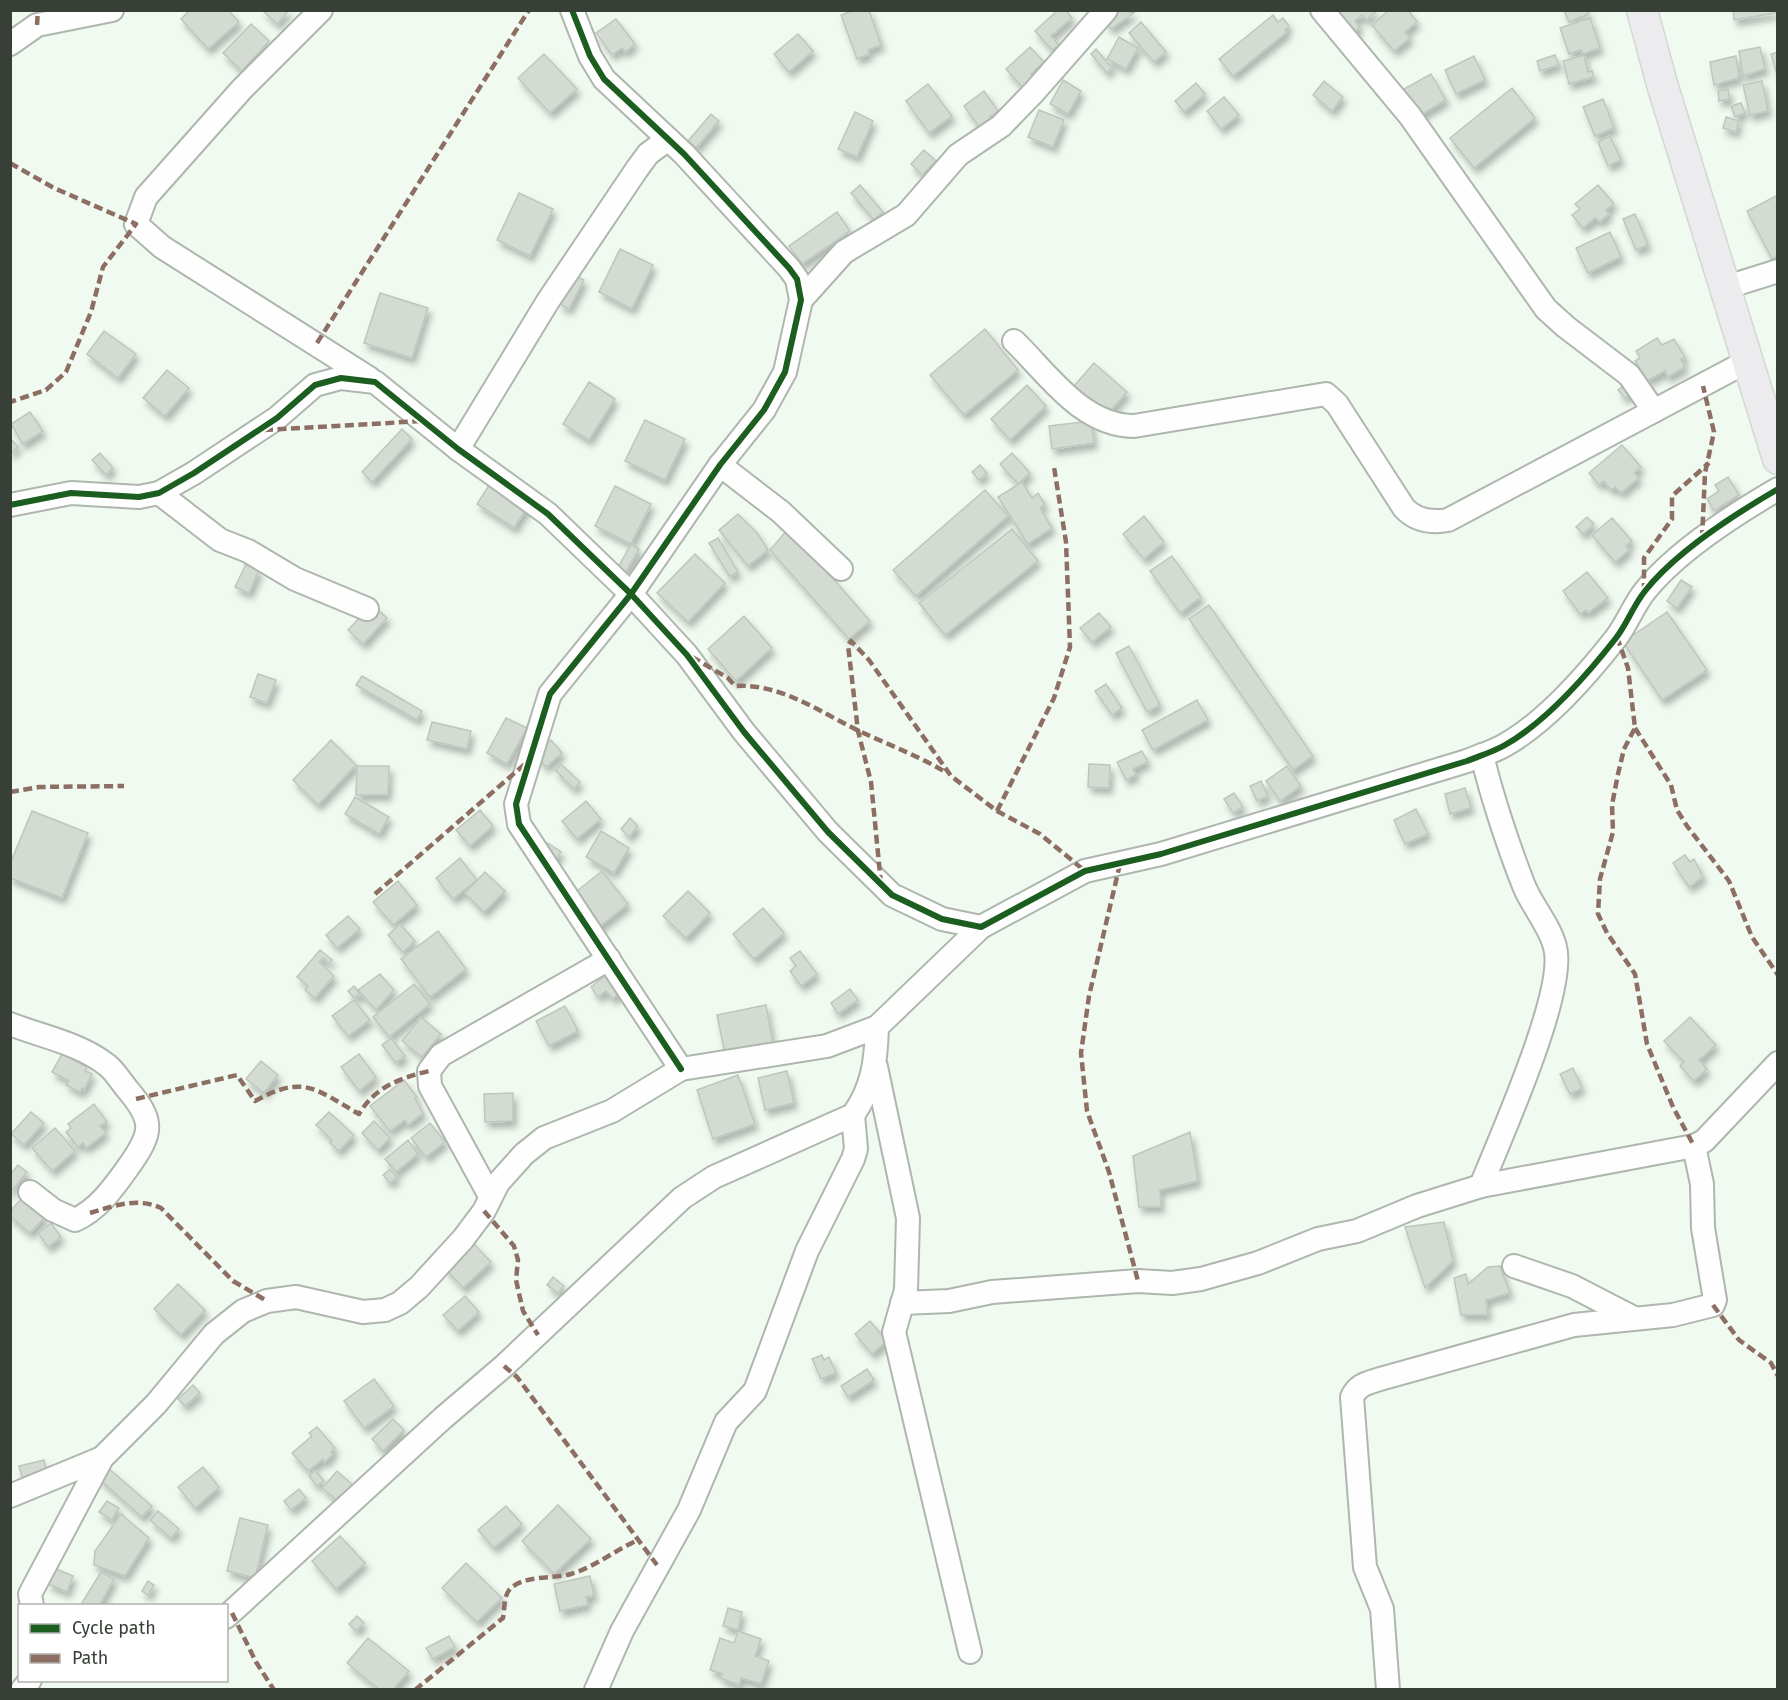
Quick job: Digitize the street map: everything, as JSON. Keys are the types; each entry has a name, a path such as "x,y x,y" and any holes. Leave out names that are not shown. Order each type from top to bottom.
{"main road":[{"path":"1642,10 1746,362 1776,453"}],"street":[{"path":"10,44 37,25 112,10"},
{"path":"321,10 243,89 146,197 136,224 162,247 228,291 375,382 458,449 548,514 631,594 687,655 744,732 828,832 881,885 892,895 942,919 981,927"},
{"path":"572,10 590,56 604,80 668,139 789,268 797,279 801,300 782,378 764,410 720,465 631,594 550,694 516,804 519,824 681,1069"},
{"path":"801,300 844,252 906,215 958,155 1001,126 1106,10"},
{"path":"1322,10 1410,116 1546,309 1629,375 1654,411"},
{"path":"458,449 548,302 637,169 648,154 668,139"},
{"path":"1724,288 1778,271"},
{"path":"1014,341 1086,412 1119,426 1134,426 1326,394 1337,404 1404,508 1415,517 1431,522 1448,520 1746,362"},
{"path":"315,385 317,344"},
{"path":"10,505 71,493 139,497 159,493 194,473 277,418 315,385 341,378 375,382"},
{"path":"720,465 782,512 841,569"},
{"path":"32,1604 30,1594 102,1458 156,1404 214,1334 243,1311 267,1301 296,1297 363,1312 385,1310 419,1287 484,1211 490,1196 524,1154 544,1138 612,1111 681,1069 827,1046 877,1027 981,927 1085,871 1161,854 1482,755 1504,746 1534,725 1617,637 1644,592 1663,573 1728,518 1778,489"},
{"path":"159,493 220,540 248,551 295,579 367,609"},
{"path":"1481,1186 1545,1019 1557,967 1555,946 1524,887 1482,755"},
{"path":"490,1196 429,1086 429,1071 441,1055 609,959"},
{"path":"10,1024 68,1044 109,1066 143,1107 148,1123 142,1148 116,1185 90,1214 75,1220 53,1210 30,1192"},
{"path":"877,1027 876,1068 908,1218 906,1290 894,1332 970,1652"},
{"path":"902,1303 949,1301 992,1292 1138,1281 1172,1283 1201,1278 1258,1263 1318,1239 1357,1231 1417,1206 1481,1186 1694,1146 1704,1141 1778,1063"},
{"path":"228,1615 443,1418 504,1366 682,1198 714,1177 853,1115 861,1105 876,1068"},
{"path":"596,1689 622,1631 689,1510 726,1422 755,1391 807,1251 853,1159 856,1149 853,1115"},
{"path":"1388,1689 1385,1670 1385,1625 1382,1609 1365,1567 1363,1550 1352,1397 1355,1391 1359,1386 1380,1379 1574,1325 1697,1311 1713,1305 1715,1300 1702,1228 1702,1184 1694,1146"},
{"path":"1514,1266 1572,1286 1634,1318"},
{"path":"10,1496 102,1458"}],"building":[{"path":"190,10 228,10 239,22 208,49 181,19"},
{"path":"262,10 289,10 277,24"},
{"path":"855,10 869,10 881,45 868,50 869,54 857,59 841,15"},
{"path":"1058,10 1066,10 1072,18 1051,36 1059,45 1052,50 1035,31"},
{"path":"1117,10 1134,13 1111,29 1104,19"},
{"path":"1331,10 1378,10 1367,20 1362,15 1355,21 1360,27 1351,35"},
{"path":"1389,10 1408,10 1417,22 1405,32 1410,38 1394,51 1372,25"},
{"path":"1588,10 1589,14 1569,22 1564,11"},
{"path":"1733,10 1775,10 1775,13 1734,20"},
{"path":"1273,15 1278,22 1283,18 1289,26 1285,30 1287,32 1233,76 1219,59"},
{"path":"1590,18 1600,48 1583,54 1581,50 1569,54 1560,28"},
{"path":"616,19 635,44 625,52 622,48 612,55 596,33"},
{"path":"1141,22 1166,52 1154,62 1129,33"},
{"path":"251,24 269,41 242,71 223,53"},
{"path":"798,34 813,51 789,72 774,54"},
{"path":"1119,37 1138,48 1126,69 1107,59"},
{"path":"1030,47 1044,62 1031,74 1034,77 1023,88 1006,69"},
{"path":"1760,47 1765,69 1743,76 1739,51"},
{"path":"1096,49 1112,68 1107,73 1091,54"},
{"path":"1778,52 1778,78 1771,54"},
{"path":"544,54 577,89 550,113 518,78"},
{"path":"1555,55 1559,65 1540,71 1537,61"},
{"path":"1584,55 1588,72 1592,71 1594,77 1569,84 1563,61"},
{"path":"1474,56 1485,80 1456,94 1445,70"},
{"path":"1736,56 1739,78 1714,85 1710,62"},
{"path":"1431,74 1446,100 1419,116 1404,89"},
{"path":"1063,80 1081,91 1068,114 1050,104"},
{"path":"1324,81 1343,97 1332,111 1313,95"},
{"path":"1762,81 1768,111 1750,115 1743,85"},
{"path":"1196,83 1205,94 1184,112 1175,101"},
{"path":"928,84 952,116 929,133 906,101"},
{"path":"1512,88 1535,118 1474,168 1450,138"},
{"path":"1728,89 1730,99 1719,101 1718,91"},
{"path":"984,91 998,111 990,117 992,120 980,128 964,106"},
{"path":"1224,97 1239,115 1221,129 1207,111"},
{"path":"1603,99 1614,128 1595,136 1583,107"},
{"path":"1741,103 1745,113 1735,117 1731,106"},
{"path":"1039,110 1064,120 1053,147 1028,137"},
{"path":"855,112 873,121 857,157 838,149"},
{"path":"711,114 719,121 696,148 688,141"},
{"path":"1726,117 1739,121 1736,132 1723,128"},
{"path":"1610,136 1621,160 1608,166 1598,142"},
{"path":"924,150 936,161 922,175 911,164"},
{"path":"860,185 883,212 874,220 851,193"},
{"path":"1598,185 1614,204 1606,210 1609,214 1600,222 1595,218 1583,228 1572,215 1580,209 1575,204"},
{"path":"519,193 553,209 530,256 497,240"},
{"path":"1778,195 1778,256 1772,259 1747,211"},
{"path":"837,212 850,231 802,264 789,246"},
{"path":"1635,214 1648,245 1636,250 1623,219"},
{"path":"1610,232 1621,257 1588,273 1576,248"},
{"path":"620,249 653,265 632,309 599,292"},
{"path":"574,275 584,280 569,309 559,304"},
{"path":"380,293 428,308 412,358 364,343"},
{"path":"985,329 1018,370 964,415 930,375"},
{"path":"104,331 136,354 118,378 87,354"},
{"path":"1657,338 1662,345 1674,339 1685,357 1681,359 1685,367 1668,377 1665,371 1647,381 1635,361 1640,358 1636,351"},
{"path":"1094,363 1127,392 1107,415 1074,386"},
{"path":"167,370 189,388 165,416 143,398"},
{"path":"589,382 615,399 589,440 563,424"},
{"path":"1626,384 1633,392 1625,398 1618,390"},
{"path":"1027,385 1046,406 1010,440 991,419"},
{"path":"30,412 43,431 23,444 11,424"},
{"path":"645,420 685,439 665,480 625,461"},
{"path":"1091,421 1094,443 1052,449 1049,426"},
{"path":"402,429 412,439 372,482 362,472"},
{"path":"10,438 18,447 10,454"},
{"path":"1622,445 1641,467 1634,473 1639,478 1621,493 1615,487 1611,490 1604,481 1599,485 1589,473"},
{"path":"100,453 113,468 106,475 92,460"},
{"path":"1012,453 1030,473 1018,484 1000,464"},
{"path":"980,465 987,473 979,480 972,472"},
{"path":"1728,477 1739,495 1714,511 1707,499 1719,491 1715,485"},
{"path":"493,479 530,503 514,528 477,504"},
{"path":"1022,482 1032,498 1038,493 1045,504 1040,508 1052,528 1028,544 998,497"},
{"path":"615,486 651,504 631,544 595,526"},
{"path":"985,490 1008,516 916,596 893,570"},
{"path":"738,514 758,534 768,550 748,566 719,530"},
{"path":"1144,516 1164,542 1144,559 1123,534"},
{"path":"1587,517 1594,524 1583,534 1576,527"},
{"path":"1612,518 1632,541 1626,546 1629,550 1615,562 1592,535"},
{"path":"789,528 870,621 849,639 770,550"},
{"path":"1012,529 1038,561 945,635 919,603"},
{"path":"718,538 738,572 730,577 709,543"},
{"path":"631,544 639,549 624,575 616,571"},
{"path":"695,554 725,583 688,622 657,593"},
{"path":"1172,556 1201,597 1180,613 1150,571"},
{"path":"246,564 259,570 249,593 235,587"},
{"path":"1587,572 1608,598 1588,613 1586,610 1580,614 1563,591"},
{"path":"1681,580 1692,587 1677,608 1667,601"},
{"path":"372,604 387,618 363,644 348,630"},
{"path":"1209,605 1313,756 1293,770 1189,619"},
{"path":"1667,612 1707,670 1662,700 1623,642"},
{"path":"1099,613 1111,627 1092,642 1080,628"},
{"path":"744,616 772,648 736,681 708,649"},
{"path":"1129,646 1160,705 1147,712 1116,653"},
{"path":"258,674 276,680 267,703 250,697"},
{"path":"362,676 422,711 417,720 356,685"},
{"path":"1106,684 1122,708 1112,715 1095,691"},
{"path":"1197,700 1208,720 1153,750 1142,730"},
{"path":"506,718 527,728 507,764 487,753"},
{"path":"432,722 471,731 467,749 427,740"},
{"path":"331,740 356,765 318,805 293,780"},
{"path":"551,740 562,753 546,767 535,754"},
{"path":"1142,751 1148,762 1133,769 1136,775 1126,780 1117,762"},
{"path":"561,764 580,782 574,789 555,770"},
{"path":"1089,764 1110,765 1109,788 1088,787"},
{"path":"357,766 389,766 388,795 356,795"},
{"path":"1287,766 1301,786 1280,801 1266,781"},
{"path":"1261,781 1268,796 1257,801 1250,786"},
{"path":"1465,788 1471,808 1450,814 1445,794"},
{"path":"1234,793 1243,807 1233,813 1224,799"},
{"path":"355,797 389,817 379,834 345,814"},
{"path":"586,801 601,819 577,839 562,821"},
{"path":"1416,809 1428,834 1405,844 1394,820"},
{"path":"480,810 493,826 470,846 456,830"},
{"path":"32,811 88,833 62,898 10,878 10,864"},
{"path":"630,818 638,826 629,837 621,829"},
{"path":"601,831 629,848 614,873 586,857"},
{"path":"548,843 561,852 555,861 542,851"},
{"path":"1685,855 1690,862 1694,859 1703,877 1689,887 1673,863"},
{"path":"460,858 477,880 453,899 436,878"},
{"path":"602,871 628,904 598,928 572,895"},
{"path":"485,872 505,891 484,912 465,893"},
{"path":"398,881 417,905 393,925 373,902"},
{"path":"688,891 710,913 686,938 663,916"},
{"path":"763,908 784,933 754,959 733,934"},
{"path":"348,916 360,929 337,948 326,935"},
{"path":"400,924 415,941 403,952 388,935"},
{"path":"438,931 466,969 430,997 401,959"},
{"path":"320,950 332,960 329,963 323,958 319,962 334,976 315,998 305,990 308,986 297,977"},
{"path":"800,951 817,974 801,986 790,971 796,966 790,958"},
{"path":"380,974 394,990 376,1010 358,990"},
{"path":"607,974 621,992 613,999 606,991 598,997 591,987"},
{"path":"414,984 430,1004 389,1037 373,1017"},
{"path":"354,986 360,994 354,998 348,991"},
{"path":"850,989 858,1000 838,1014 831,1003"},
{"path":"354,1000 370,1020 348,1036 332,1016"},
{"path":"766,1005 773,1044 725,1054 717,1015"},
{"path":"565,1006 578,1031 549,1046 536,1021"},
{"path":"421,1017 441,1034 422,1057 402,1041"},
{"path":"1690,1017 1716,1045 1699,1060 1707,1069 1694,1081 1680,1066 1684,1062 1664,1041"},
{"path":"391,1038 405,1056 396,1063 382,1045"},
{"path":"62,1054 87,1067 85,1071 92,1074 84,1090 82,1088 80,1092 66,1085 69,1081 52,1072"},
{"path":"359,1054 376,1077 359,1091 341,1067"},
{"path":"261,1061 278,1075 264,1093 246,1079"},
{"path":"1573,1068 1582,1088 1570,1094 1560,1074"},
{"path":"787,1071 794,1103 765,1110 758,1078"},
{"path":"738,1075 755,1124 713,1139 697,1090"},
{"path":"404,1080 417,1097 415,1098 423,1113 408,1125 405,1120 390,1131 370,1106"},
{"path":"513,1093 513,1121 485,1122 484,1094"},
{"path":"94,1104 107,1122 100,1126 106,1133 86,1148 83,1143 78,1147 66,1132 71,1128 68,1124"},
{"path":"31,1112 44,1123 24,1145 11,1134"},
{"path":"329,1112 354,1135 339,1151 330,1143 332,1140 316,1125"},
{"path":"374,1121 390,1138 378,1150 362,1133"},
{"path":"430,1123 445,1142 426,1157 411,1138"},
{"path":"55,1128 75,1151 52,1171 32,1148"},
{"path":"1190,1132 1198,1181 1160,1190 1161,1207 1139,1207 1133,1156"},
{"path":"408,1140 418,1154 396,1172 385,1159"},
{"path":"18,1165 27,1172 10,1193 10,1175"},
{"path":"390,1169 397,1177 390,1183 383,1175"},
{"path":"23,1197 45,1217 30,1233 10,1216 10,1211"},
{"path":"1444,1222 1453,1261 1425,1288 1405,1227"},
{"path":"51,1223 61,1237 48,1247 38,1233"},
{"path":"471,1241 491,1262 463,1288 444,1267"},
{"path":"1500,1266 1510,1293 1486,1300 1488,1315 1461,1315 1454,1278 1466,1274 1468,1284 1488,1267"},
{"path":"553,1277 564,1286 558,1293 547,1285"},
{"path":"178,1284 205,1310 181,1335 154,1309"},
{"path":"465,1296 479,1312 458,1331 443,1315"},
{"path":"870,1321 887,1341 872,1354 855,1334"},
{"path":"822,1355 824,1360 829,1357 836,1373 821,1379 812,1359"},
{"path":"867,1369 874,1380 848,1397 841,1386"},
{"path":"374,1379 394,1406 364,1428 344,1401"},
{"path":"193,1385 200,1393 185,1406 178,1399"},
{"path":"393,1419 404,1430 383,1451 372,1439"},
{"path":"317,1427 335,1448 331,1452 333,1454 325,1462 323,1459 308,1471 292,1453 312,1436 309,1433"},
{"path":"44,1460 47,1474 23,1480 19,1466"},
{"path":"107,1467 152,1506 142,1517 98,1478"},
{"path":"203,1467 219,1487 195,1508 178,1487"},
{"path":"315,1470 324,1481 317,1486 309,1476"},
{"path":"337,1471 354,1486 340,1503 322,1488"},
{"path":"299,1489 306,1498 291,1510 284,1501"},
{"path":"107,1501 119,1508 112,1520 99,1512"},
{"path":"558,1505 591,1539 554,1574 522,1541"},
{"path":"506,1506 522,1524 494,1548 478,1530"},
{"path":"158,1511 179,1529 171,1538 150,1520"},
{"path":"121,1514 149,1538 125,1576 94,1565 95,1551"},
{"path":"240,1518 268,1525 255,1578 227,1571"},
{"path":"340,1536 365,1563 336,1589 312,1561"},
{"path":"466,1563 502,1598 477,1622 442,1588"},
{"path":"54,1568 73,1576 67,1592 48,1584"},
{"path":"101,1572 114,1579 100,1604 81,1604"},
{"path":"590,1576 594,1596 586,1597 588,1605 560,1611 554,1584"},
{"path":"148,1581 154,1585 148,1595 142,1591"},
{"path":"728,1608 742,1612 738,1630 723,1626"},
{"path":"357,1616 364,1623 356,1631 349,1624"},
{"path":"738,1631 761,1639 755,1656 769,1661 761,1684 741,1678 739,1685 720,1678 722,1674 710,1670 720,1638 734,1643"},
{"path":"449,1636 455,1647 433,1659 426,1648"},
{"path":"368,1638 409,1671 393,1690 380,1690 347,1663"}],"marked path":[{"path":"37,25 38,10"},
{"path":"317,343 529,10"},
{"path":"10,163 54,188 136,224 103,267 91,312 66,372 46,390 10,402"},
{"path":"1702,539 1705,473 1714,432 1703,386"},
{"path":"264,430 423,421"},
{"path":"1644,592 1644,558 1672,519 1672,496 1709,463"},
{"path":"997,811 1054,698 1070,647 1066,542 1054,467"},
{"path":"1617,637 1628,668 1635,728 1624,749 1618,774 1612,805 1613,832 1600,879 1598,914 1607,933 1635,974 1647,1044 1673,1107 1694,1146"},
{"path":"881,884 871,782 858,731 848,645 851,641 869,660 951,776 997,811 1040,834 1085,871"},
{"path":"692,657 728,678 735,686 768,689 799,700 947,773"},
{"path":"1635,728 1671,785 1677,810 1729,881 1752,937 1778,975"},
{"path":"375,894 525,764"},
{"path":"10,792 39,787 124,786"},
{"path":"1120,864 1089,996 1081,1053 1087,1111 1109,1172 1138,1281"},
{"path":"136,1099 237,1075 255,1101 286,1088 309,1088 359,1114 373,1097 389,1085 429,1071"},
{"path":"90,1213 116,1205 134,1203 161,1208 233,1281 267,1301"},
{"path":"484,1211 514,1246 518,1260 516,1280 523,1311 538,1335"},
{"path":"1713,1305 1739,1340 1771,1363 1778,1376"},
{"path":"504,1366 517,1377 657,1565"},
{"path":"415,1690 503,1618 506,1597 512,1587 525,1581 564,1576 580,1571 638,1540"},
{"path":"232,1613 256,1662 274,1690"}],"cycle path":[{"path":"572,10 590,56 604,79 684,154 789,268 797,279 801,300 785,372 764,410 720,465 631,594 550,694 516,804 519,824 681,1069"},
{"path":"10,505 71,493 139,497 159,493 194,473 277,418 315,385 341,378 375,382 458,449 548,514 631,594 687,655 744,732 828,832 892,895 942,919 981,927 1085,871 1161,854 1467,761 1505,745 1536,724 1579,682 1616,638 1645,591 1672,563 1725,522 1778,489"}]}
